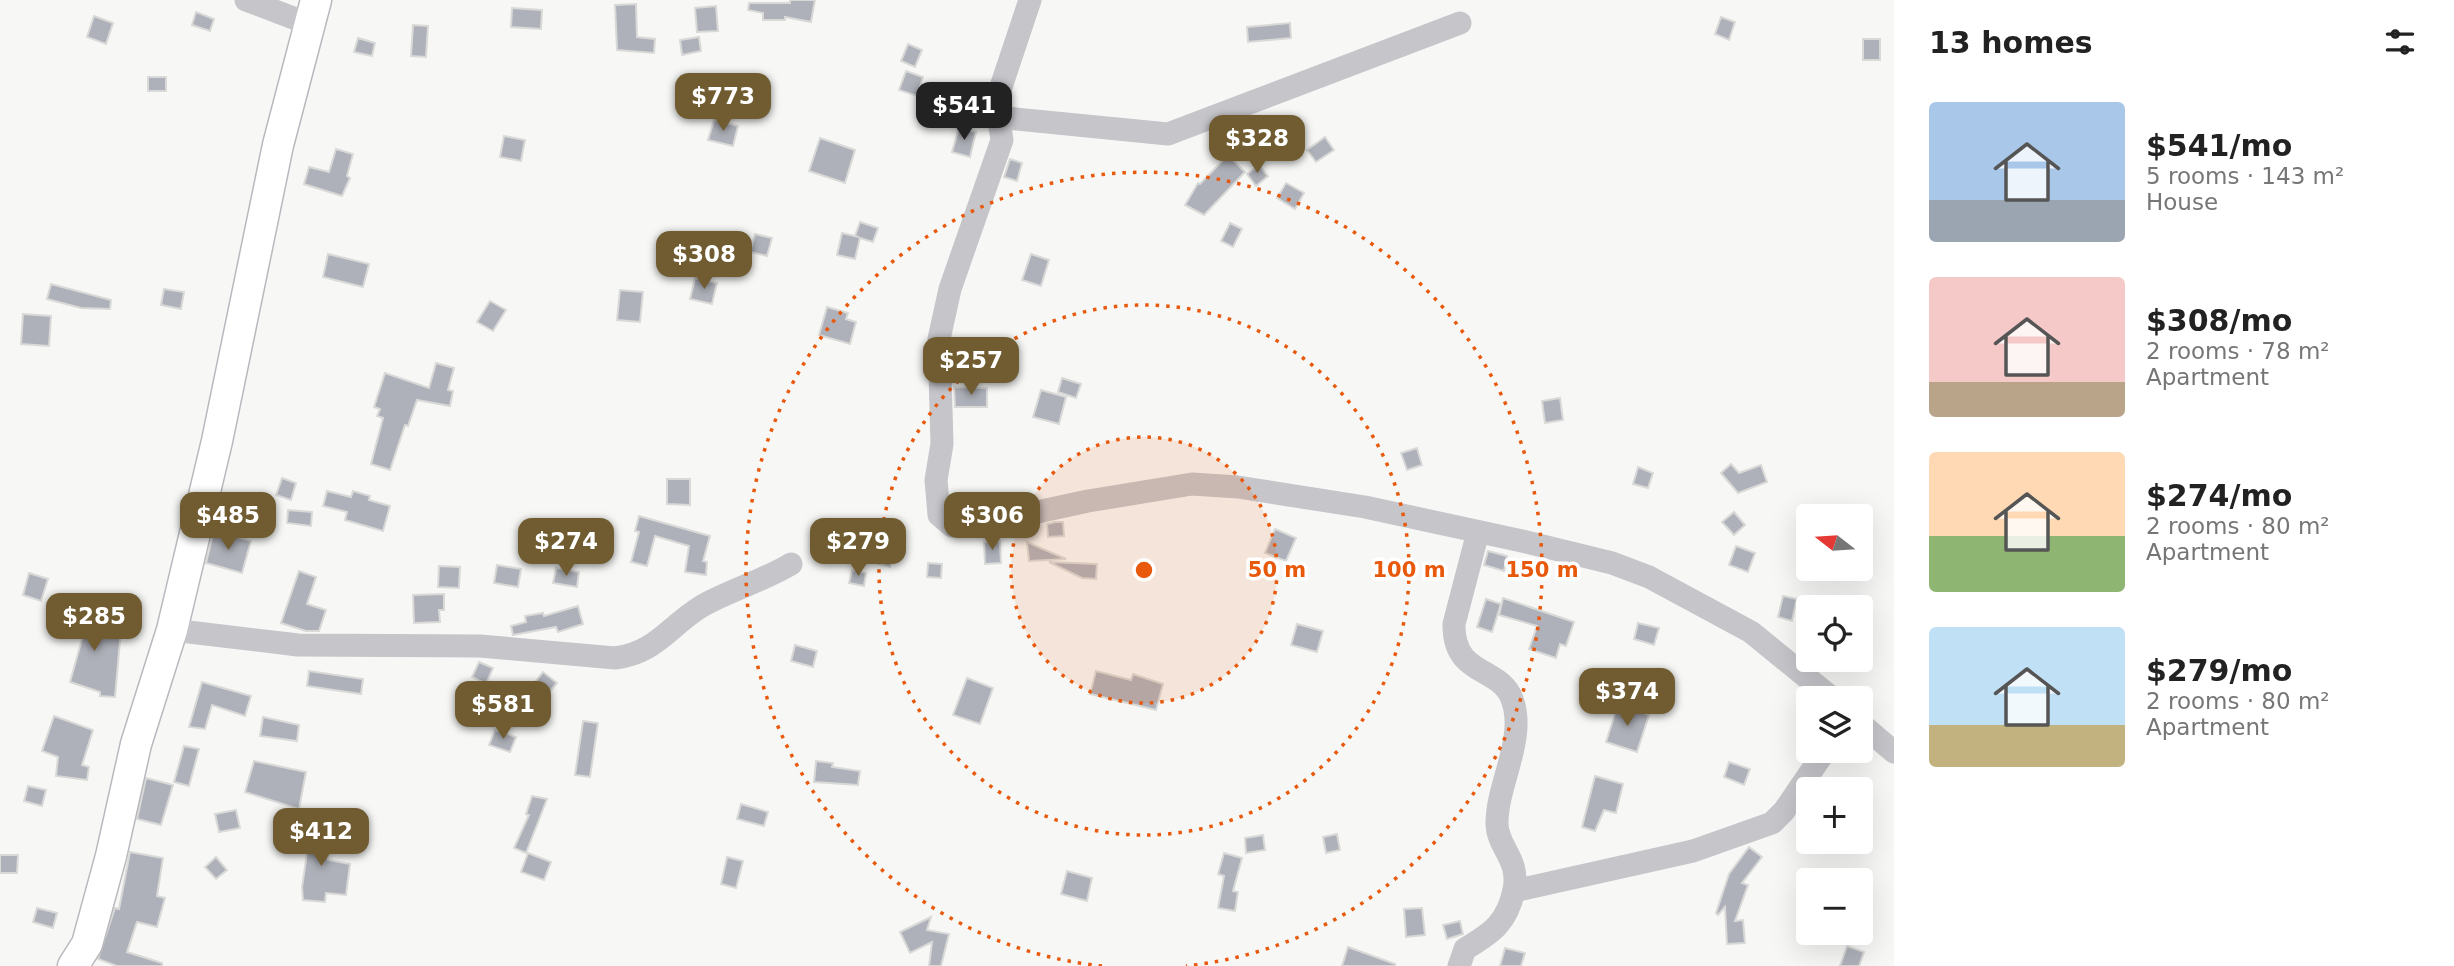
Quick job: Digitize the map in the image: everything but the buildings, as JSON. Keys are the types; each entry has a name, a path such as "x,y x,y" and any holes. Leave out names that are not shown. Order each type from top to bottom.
{"main road":[{"path":"73,966 87,944 111,856 136,744 172,630 217,441 278,145 312,12"}],"street":[{"path":"246,0 312,12"},
{"path":"1030,0 996,102 996,117 1002,130 1002,140 950,289 939,339 942,444 936,481 939,514 952,526 1192,484 1311,498 1478,532 1612,564 1649,577 1751,632 1817,686"},
{"path":"996,117 1168,134 1461,23"},
{"path":"1459,966 1465,949 1489,937 1500,925 1514,891 1514,869 1497,827 1512,748 1515,721 1512,698 1499,684 1465,661 1454,638 1454,624 1478,532"},
{"path":"172,630 298,645 481,646 615,658 635,656 654,646 704,605 765,579 791,564"},
{"path":"1873,734 1894,752"},
{"path":"1514,891 1693,851 1762,827 1784,811 1817,763"}]}
